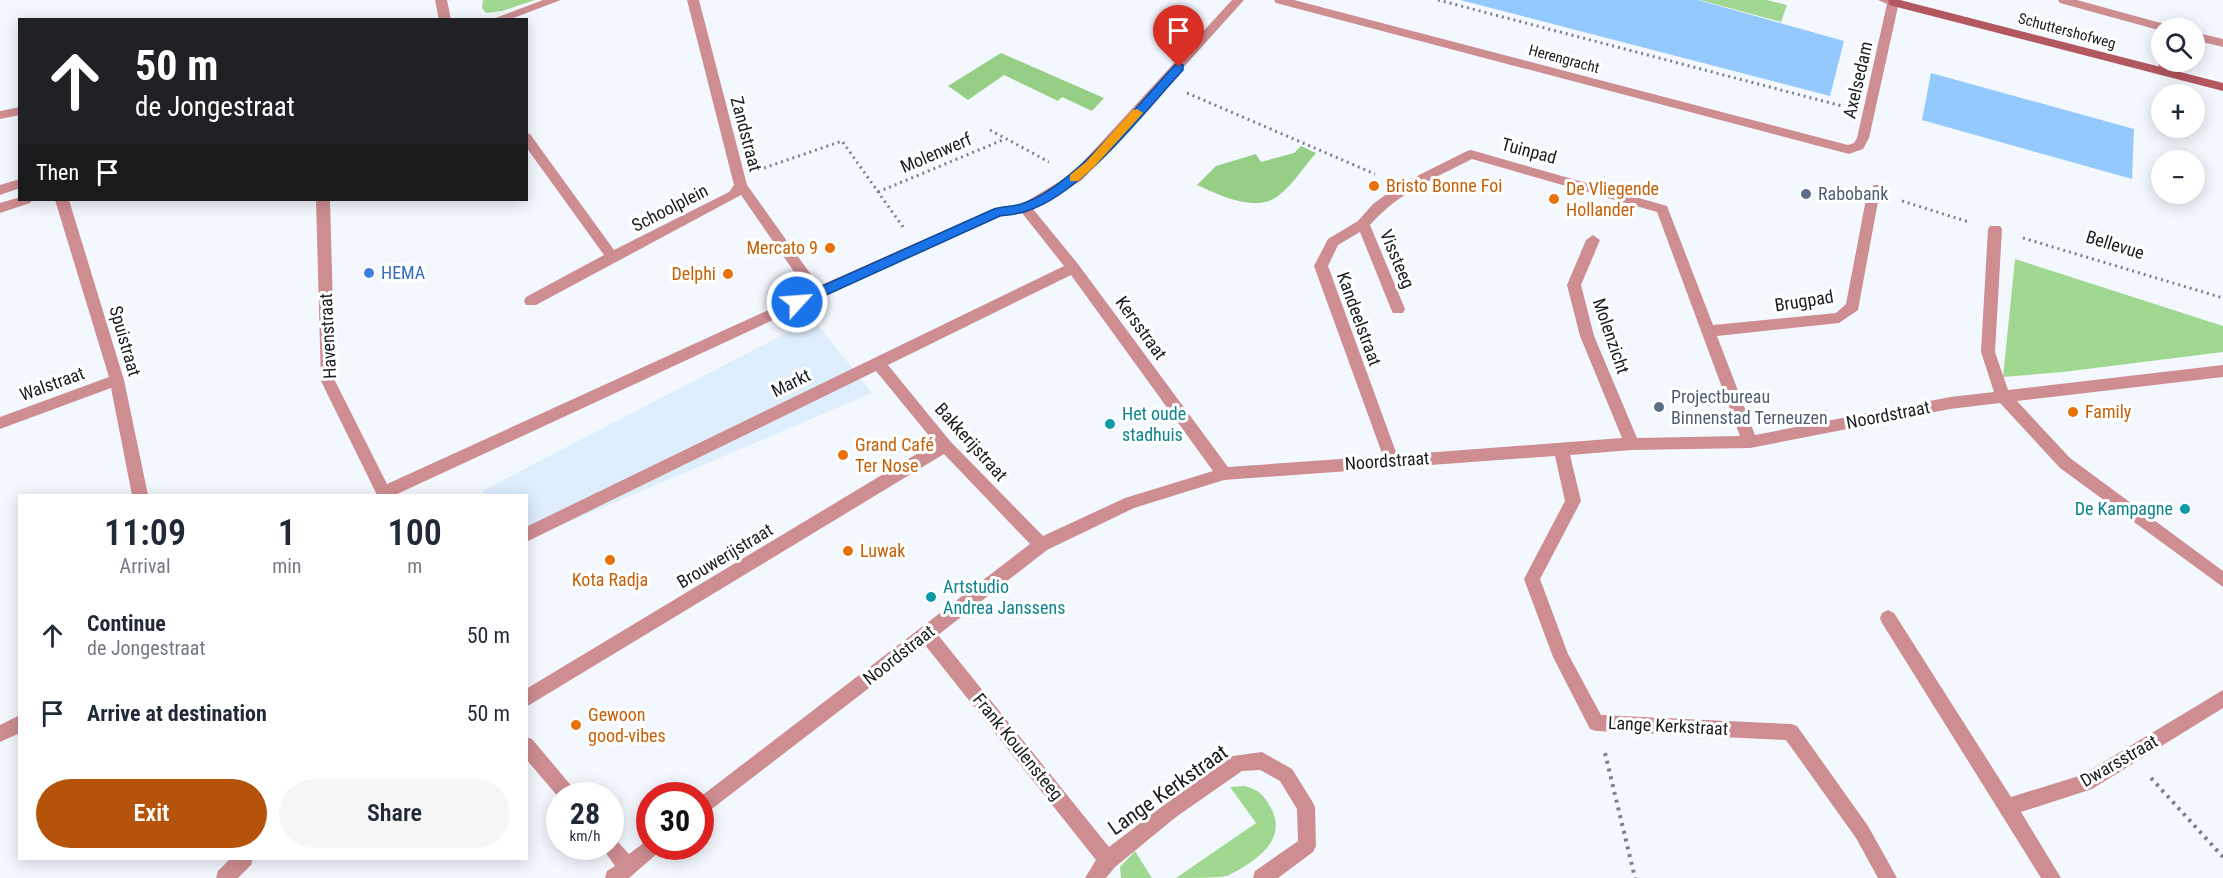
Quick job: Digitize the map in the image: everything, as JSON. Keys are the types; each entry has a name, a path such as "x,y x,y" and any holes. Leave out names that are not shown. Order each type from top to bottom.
{"street":[{"path":"441,0 445,18"},
{"path":"501,18 555,0"},
{"name":"Zandstraat","path":"693,0 740,181 816,293"},
{"path":"384,494 917,247 998,212 1025,208 1077,177 1238,0"},
{"name":"Herengracht","path":"1280,0 1840,148"},
{"name":"Schuttershofweg","path":"2064,0 2151,24"},
{"name":"Axelsedam","path":"1840,148 1855,148 1863,138 1890,1"},
{"name":"Schuttershofweg","path":"1890,1 2151,64"},
{"path":"2205,39 2223,43"},
{"name":"Schuttershofweg","path":"2178,72 2223,87"},
{"path":"0,115 18,111"},
{"path":"528,140 612,257"},
{"name":"Tuinpad","path":"1404,188 1471,154 1662,209 1750,442"},
{"name":"Schoolplein","path":"531,301 734,195 740,181"},
{"path":"0,190 18,184"},
{"name":"Kandeelstraat","path":"1392,461 1321,266 1333,242 1363,224 1378,207 1404,188"},
{"name":"Brugpad","path":"1707,331 1839,318 1853,306 1872,198 1879,188"},
{"path":"0,208 22,201"},
{"name":"Spuistraat","path":"62,201 117,380 140,494"},
{"name":"Havenstraat","path":"323,201 328,381 384,494"},
{"name":"Kersstraat","path":"1025,208 1073,268 1224,474"},
{"name":"Vissteeg","path":"1363,224 1398,309"},
{"path":"1995,229 1988,352 2003,396 2064,463 2223,580"},
{"name":"Molenzicht","path":"1593,240 1574,285 1587,336 1632,444"},
{"name":"Markt","path":"528,533 1073,268"},
{"name":"Bakkerijstraat","path":"877,362 945,446 1041,545"},
{"path":"2003,396 2223,371"},
{"name":"Walstraat","path":"0,423 117,380"},
{"name":"Noordstraat","path":"714,798 1041,545 1130,503 1224,474 1632,444 1750,442 1950,403 2003,396"},
{"name":"Brouwerijstraat","path":"528,698 945,446"},
{"name":"Lange Kerkstraat","path":"1561,449 1573,501 1532,579 1561,657 1596,723 1791,732 1862,832 1888,878"},
{"path":"1888,618 2052,878"},
{"name":"Frank Koulensteeg","path":"927,634 1108,860"},
{"name":"Dwarsstraat","path":"2007,807 2086,783 2223,698"},
{"path":"0,734 18,724"},
{"path":"528,747 557,782"},
{"name":"Lange Kerkstraat","path":"1094,878 1108,860 1170,811 1239,762 1262,761 1286,775 1306,807 1307,846 1262,878"},
{"path":"225,878 242,860"},
{"path":"621,872 636,860"}],"path":[{"path":"1438,0 1825,101"},
{"path":"1164,84 1404,188"},
{"path":"990,130 1077,177"},
{"name":"Molenwerf","path":"878,192 1005,139"},
{"path":"740,181 842,141 917,247"},
{"path":"1900,201 1995,229"},
{"name":"Bellevue","path":"1995,229 2223,298"},
{"path":"1596,723 1621,812 1635,878"},
{"path":"2130,756 2223,857"}],"shaded area":[{"path":"813,319 872,393 528,540 528,494 484,494 482,491"}],"green space":[{"path":"483,0 535,0 502,11 486,13 482,8"},
{"path":"1700,0 1767,0 1787,5 1781,22"},
{"path":"1001,53 1104,98 1092,111 1062,97 1058,101 1004,75 968,100 948,86"},
{"path":"1301,146 1316,153 1289,186 1269,201 1249,203 1238,201 1197,185 1216,166 1256,154 1261,162 1294,153"},
{"path":"2015,259 2223,326 2223,352 2063,372 2003,377"},
{"path":"1244,786 1257,791 1271,808 1275,820 1272,841 1247,865 1227,876 1176,878 1256,823 1230,787"},
{"path":"1135,851 1152,878 1121,878 1120,867"}],"water":[{"path":"1460,0 1698,0 1844,41 1830,96"},
{"path":"1931,73 2134,129 2132,179 1922,120"}],"slow traffic":[{"path":"1074,178 1090,165 1137,113"}],"place":[{"name":"Bristo Bonne Foi","path":"1374,186"},
{"name":"Rabobank","path":"1806,194"},
{"name":"De Vliegende Hollander","path":"1554,199"},
{"name":"Mercato 9","path":"830,248"},
{"name":"HEMA","path":"369,273"},
{"name":"Delphi","path":"728,274"},
{"name":"Projectbureau Binnenstad Terneuzen","path":"1659,407"},
{"name":"Family","path":"2073,412"},
{"name":"Het oude stadhuis","path":"1110,424"},
{"name":"Grand Café Ter Nose","path":"843,455"},
{"name":"De Kampagne","path":"2185,509"},
{"name":"Luwak","path":"848,551"},
{"name":"Kota Radja","path":"610,560"},
{"name":"Artstudio Andrea Janssens","path":"931,597"},
{"name":"Gewoon good-vibes","path":"576,725"}],"route":[{"path":"797,302 998,212 1025,208 1050,194 1077,177 1090,165 1179,67"}]}
